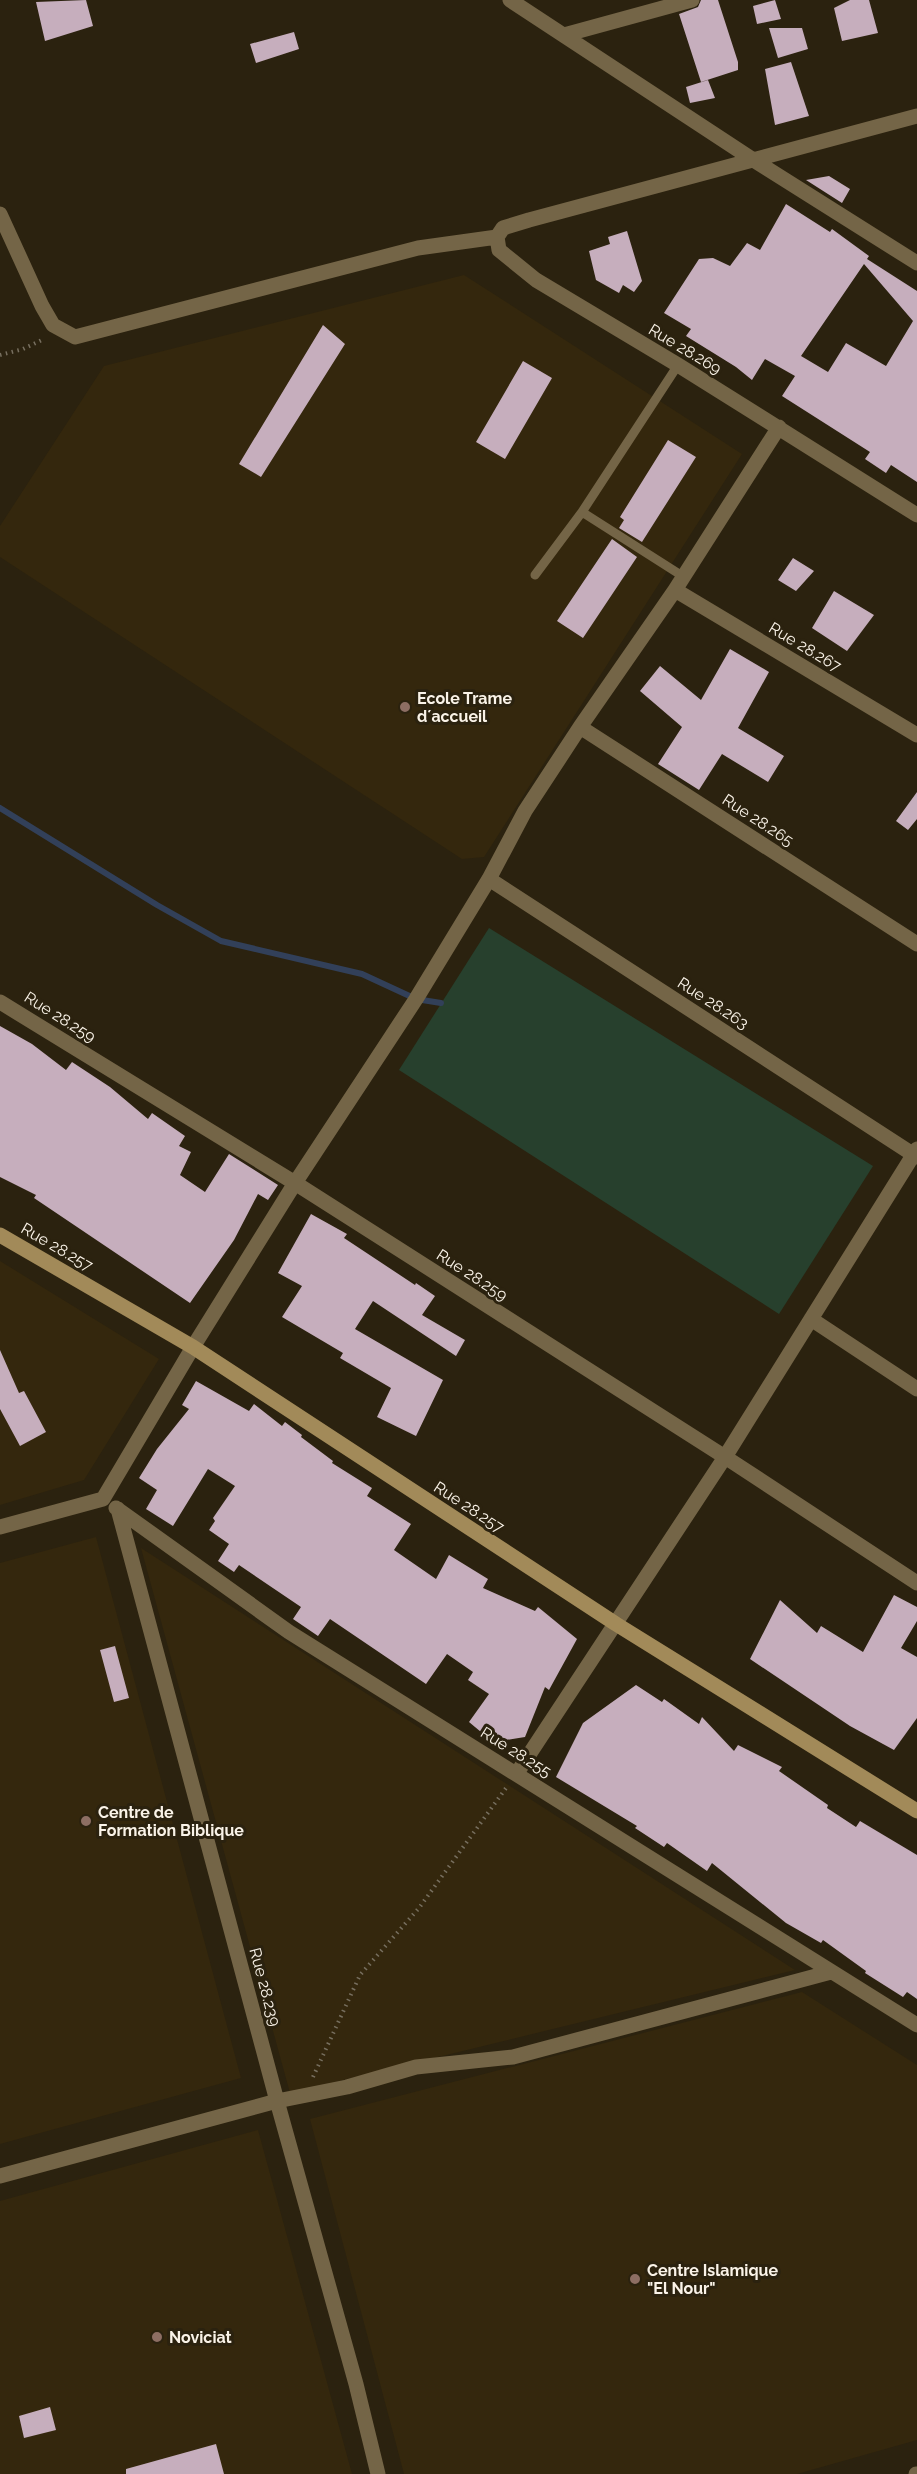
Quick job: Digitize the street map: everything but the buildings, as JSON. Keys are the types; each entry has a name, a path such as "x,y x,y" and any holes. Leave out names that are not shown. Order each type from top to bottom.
{"street":[{"path":"510,0 755,161 917,263"},
{"path":"564,35 692,0"},
{"path":"0,214 53,326 75,338 418,248 497,237 503,228 917,116"},
{"name":"Rue 28.269","path":"497,237 499,250 528,275 678,365 917,515"},
{"path":"0,1527 103,1499 193,1347 295,1183 416,999 489,879 525,811 679,584 779,428"},
{"name":"Rue 28.267","path":"679,584 917,735"},
{"name":"Rue 28.265","path":"580,727 917,944"},
{"name":"Rue 28.263","path":"489,879 916,1153"},
{"name":"Rue 28.259","path":"2,1003 295,1183 725,1457 917,1583"},
{"path":"517,1773 725,1457 916,1153"},
{"name":"Rue 28.257","path":"0,1235 193,1347 616,1624 917,1811"},
{"path":"812,1319 917,1389"},
{"name":"Rue 28.255","path":"103,1499 289,1632 917,2025"},
{"name":"Rue 28.239","path":"118,1509 277,2102 356,2384 378,2474"},
{"path":"0,2176 416,2067 513,2057 831,1972"}],"lane":[{"path":"535,575 582,512 678,365"},
{"path":"582,512 679,584"}],"path":[{"path":"0,355 23,349 61,331"},
{"path":"305,2095 360,1975 419,1908 517,1773"}],"shaded area":[{"name":"Ecole Trame d´accueil","path":"464,275 742,454 484,857 462,859 0,557 0,526 104,366"},
{"path":"0,1261 159,1359 84,1480 0,1505"},
{"name":"Centre de Formation Biblique","path":"96,1537 241,2078 0,2144 0,1563"},
{"path":"141,1548 795,1970 290,2093"},
{"name":"Centre Islamique \"El Nour\"","path":"802,1992 917,2065 917,2440 797,2474 404,2474 310,2119"},
{"name":"Noviciat","path":"258,2130 352,2474 0,2474 0,2201"}],"green space":[{"path":"489,928 873,1166 779,1314 399,1070"}],"waterway":[{"path":"0,808 157,905 221,941 362,974 416,999 441,1003"}],"place":[{"name":"Ecole Trame d´accueil","path":"405,707"},
{"name":"Centre de Formation Biblique","path":"86,1821"},
{"name":"Centre Islamique \"El Nour\"","path":"635,2279"},
{"name":"Noviciat","path":"157,2337"}]}
